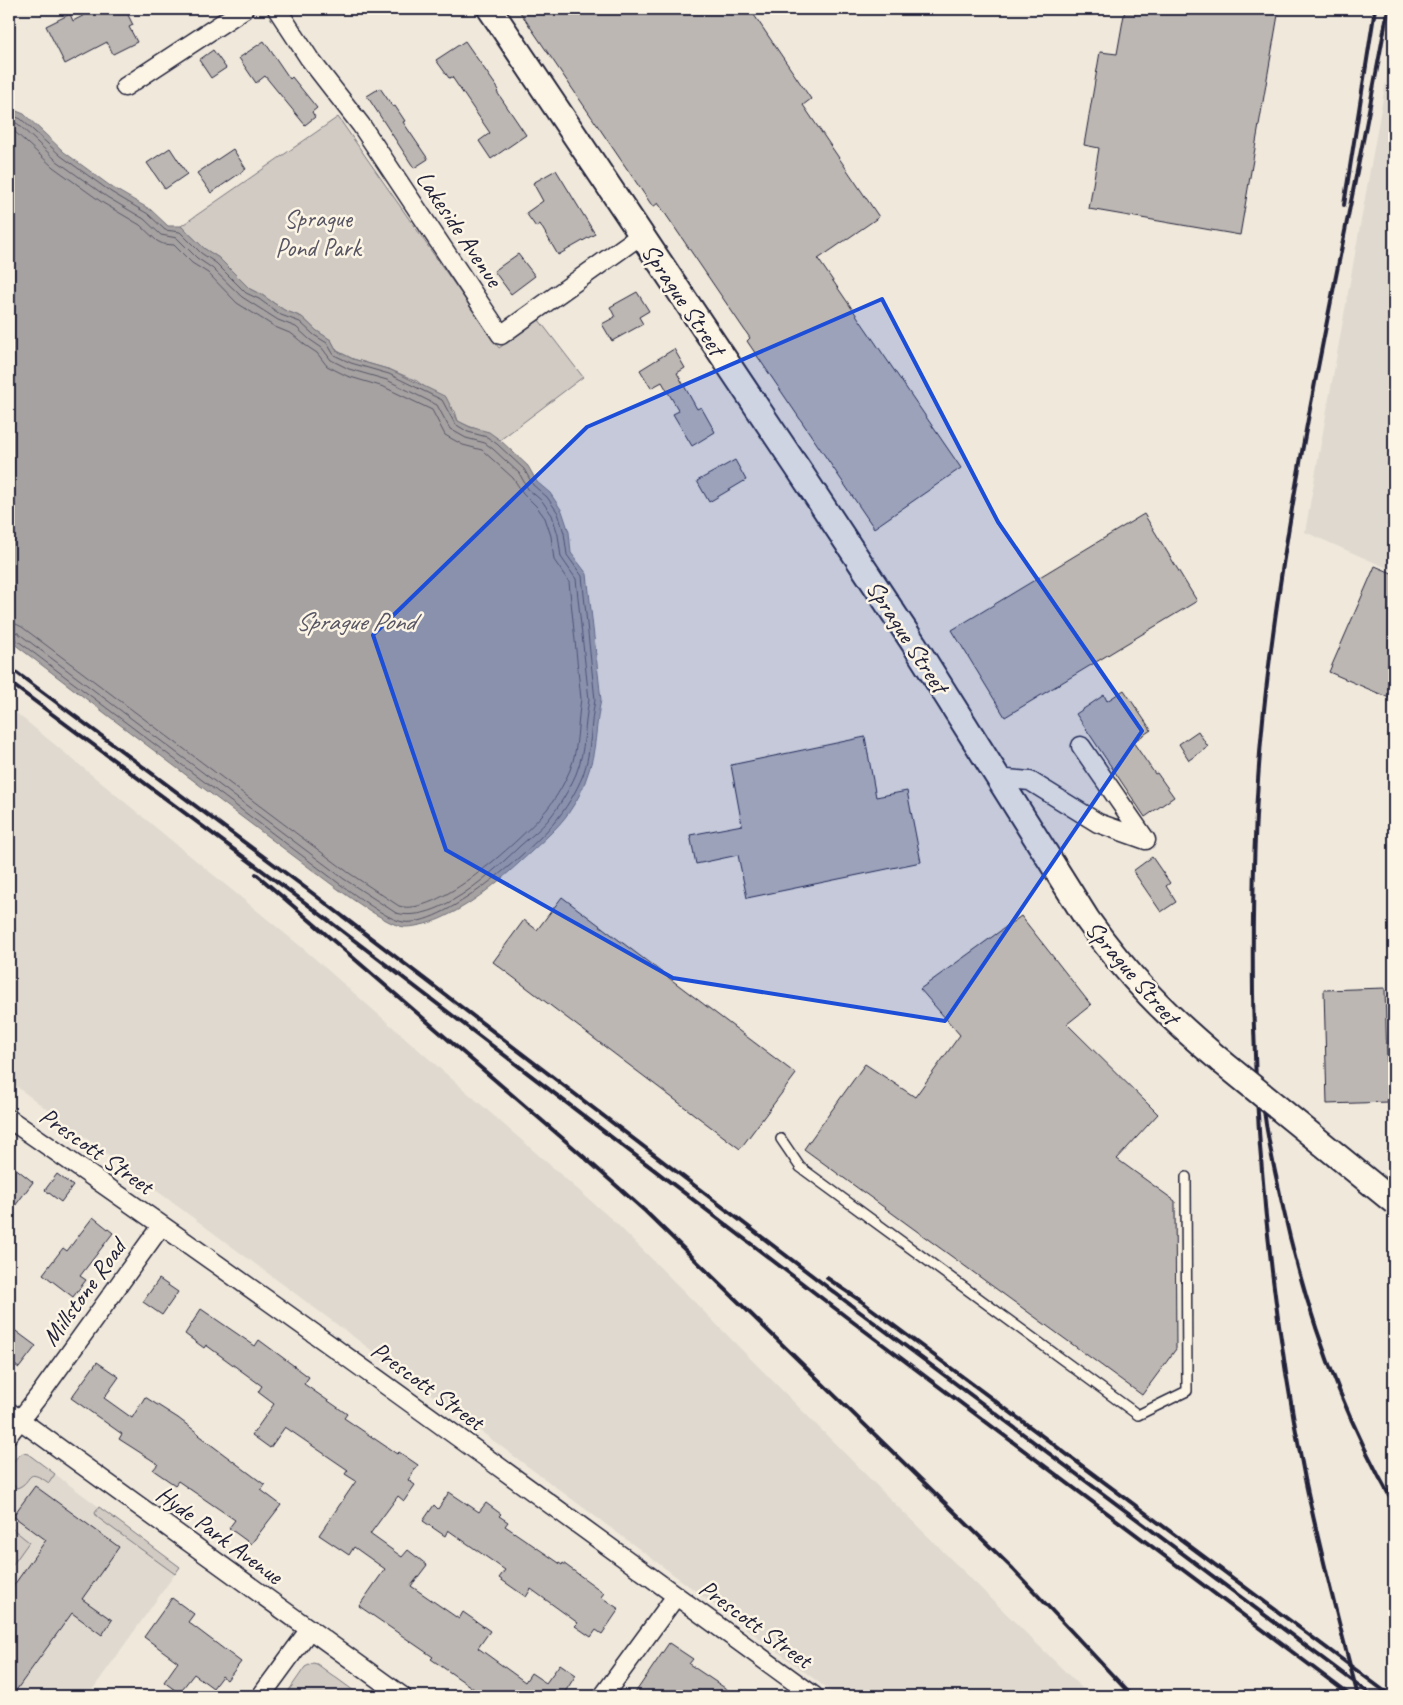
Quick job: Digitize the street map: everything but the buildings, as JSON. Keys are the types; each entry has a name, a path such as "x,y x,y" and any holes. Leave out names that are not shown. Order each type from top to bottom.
{"main road":[{"name":"Sprague Street","path":"490,9 914,644 997,778 1106,947 1166,1014 1394,1202"}],"street":[{"path":"125,87 244,9"},
{"name":"Lakeside Avenue","path":"277,9 309,58 360,125 501,335 641,235"},
{"path":"997,778 1030,781 1098,823 1146,840 1081,746"},
{"name":"Prescott Street","path":"9,1119 122,1197 814,1696"},
{"name":"Millstone Road","path":"9,1434 14,1416 47,1386 161,1226"},
{"name":"Hyde Park Avenue","path":"14,1416 402,1696"},
{"path":"603,1696 676,1596"},
{"path":"261,1696 310,1629"}],"lane":[{"path":"781,1139 800,1167 1138,1415 1187,1391 1186,1177"}],"highlighted area":[{"path":"882,299 998,522 1142,731 945,1021 673,978 446,850 373,635 587,427"}],"shaded area":[{"path":"1394,37 1394,571 1305,532"},
{"path":"9,707 305,950 616,1223 886,1495 1090,1696 837,1696 9,1081"},
{"path":"23,1453 32,1457 180,1567 88,1696 9,1696 9,1469"}],"green space":[{"name":"Sprague Pond Park","path":"338,117 499,348 539,320 583,377 500,440 458,421 455,411 417,381 391,370 353,359 337,351 331,340 317,331 302,317 284,310 250,289 219,258 205,249 181,226"},
{"path":"23,1453 28,1454 55,1474 49,1483 36,1476 30,1477 17,1488 9,1482 12,1465"},
{"path":"99,1507 180,1567 175,1574 97,1517 95,1513"},
{"path":"9,1526 29,1542 9,1570"},
{"path":"313,1663 361,1696 285,1696 305,1667"}],"water":[{"name":"Sprague Pond","path":"9,108 24,114 64,152 113,188 151,210 168,226 181,226 205,249 219,258 250,289 284,310 302,317 317,331 331,340 337,351 353,359 391,370 446,397 458,421 470,427 489,432 500,440 528,466 537,482 550,493 562,511 569,532 571,553 587,574 601,700 590,767 577,799 560,824 501,878 479,896 456,911 440,919 405,927 382,918 367,909 262,833 9,640"}],"railway":[{"path":"1344,205 1375,9"},
{"path":"1358,1696 1323,1561 1305,1479 1275,1298 1262,1177 1258,1116 1253,993 1253,890 1263,719 1287,540 1302,452 1388,9"},
{"path":"9,667 307,889 856,1309 1373,1696"},
{"path":"9,682 299,898 849,1319 1351,1696"},
{"path":"256,874 645,1211 1013,1569 1132,1696"},
{"path":"1263,1104 1289,1234 1325,1354 1356,1430 1394,1504"},
{"path":"827,1278 861,1301 1391,1696"}]}
